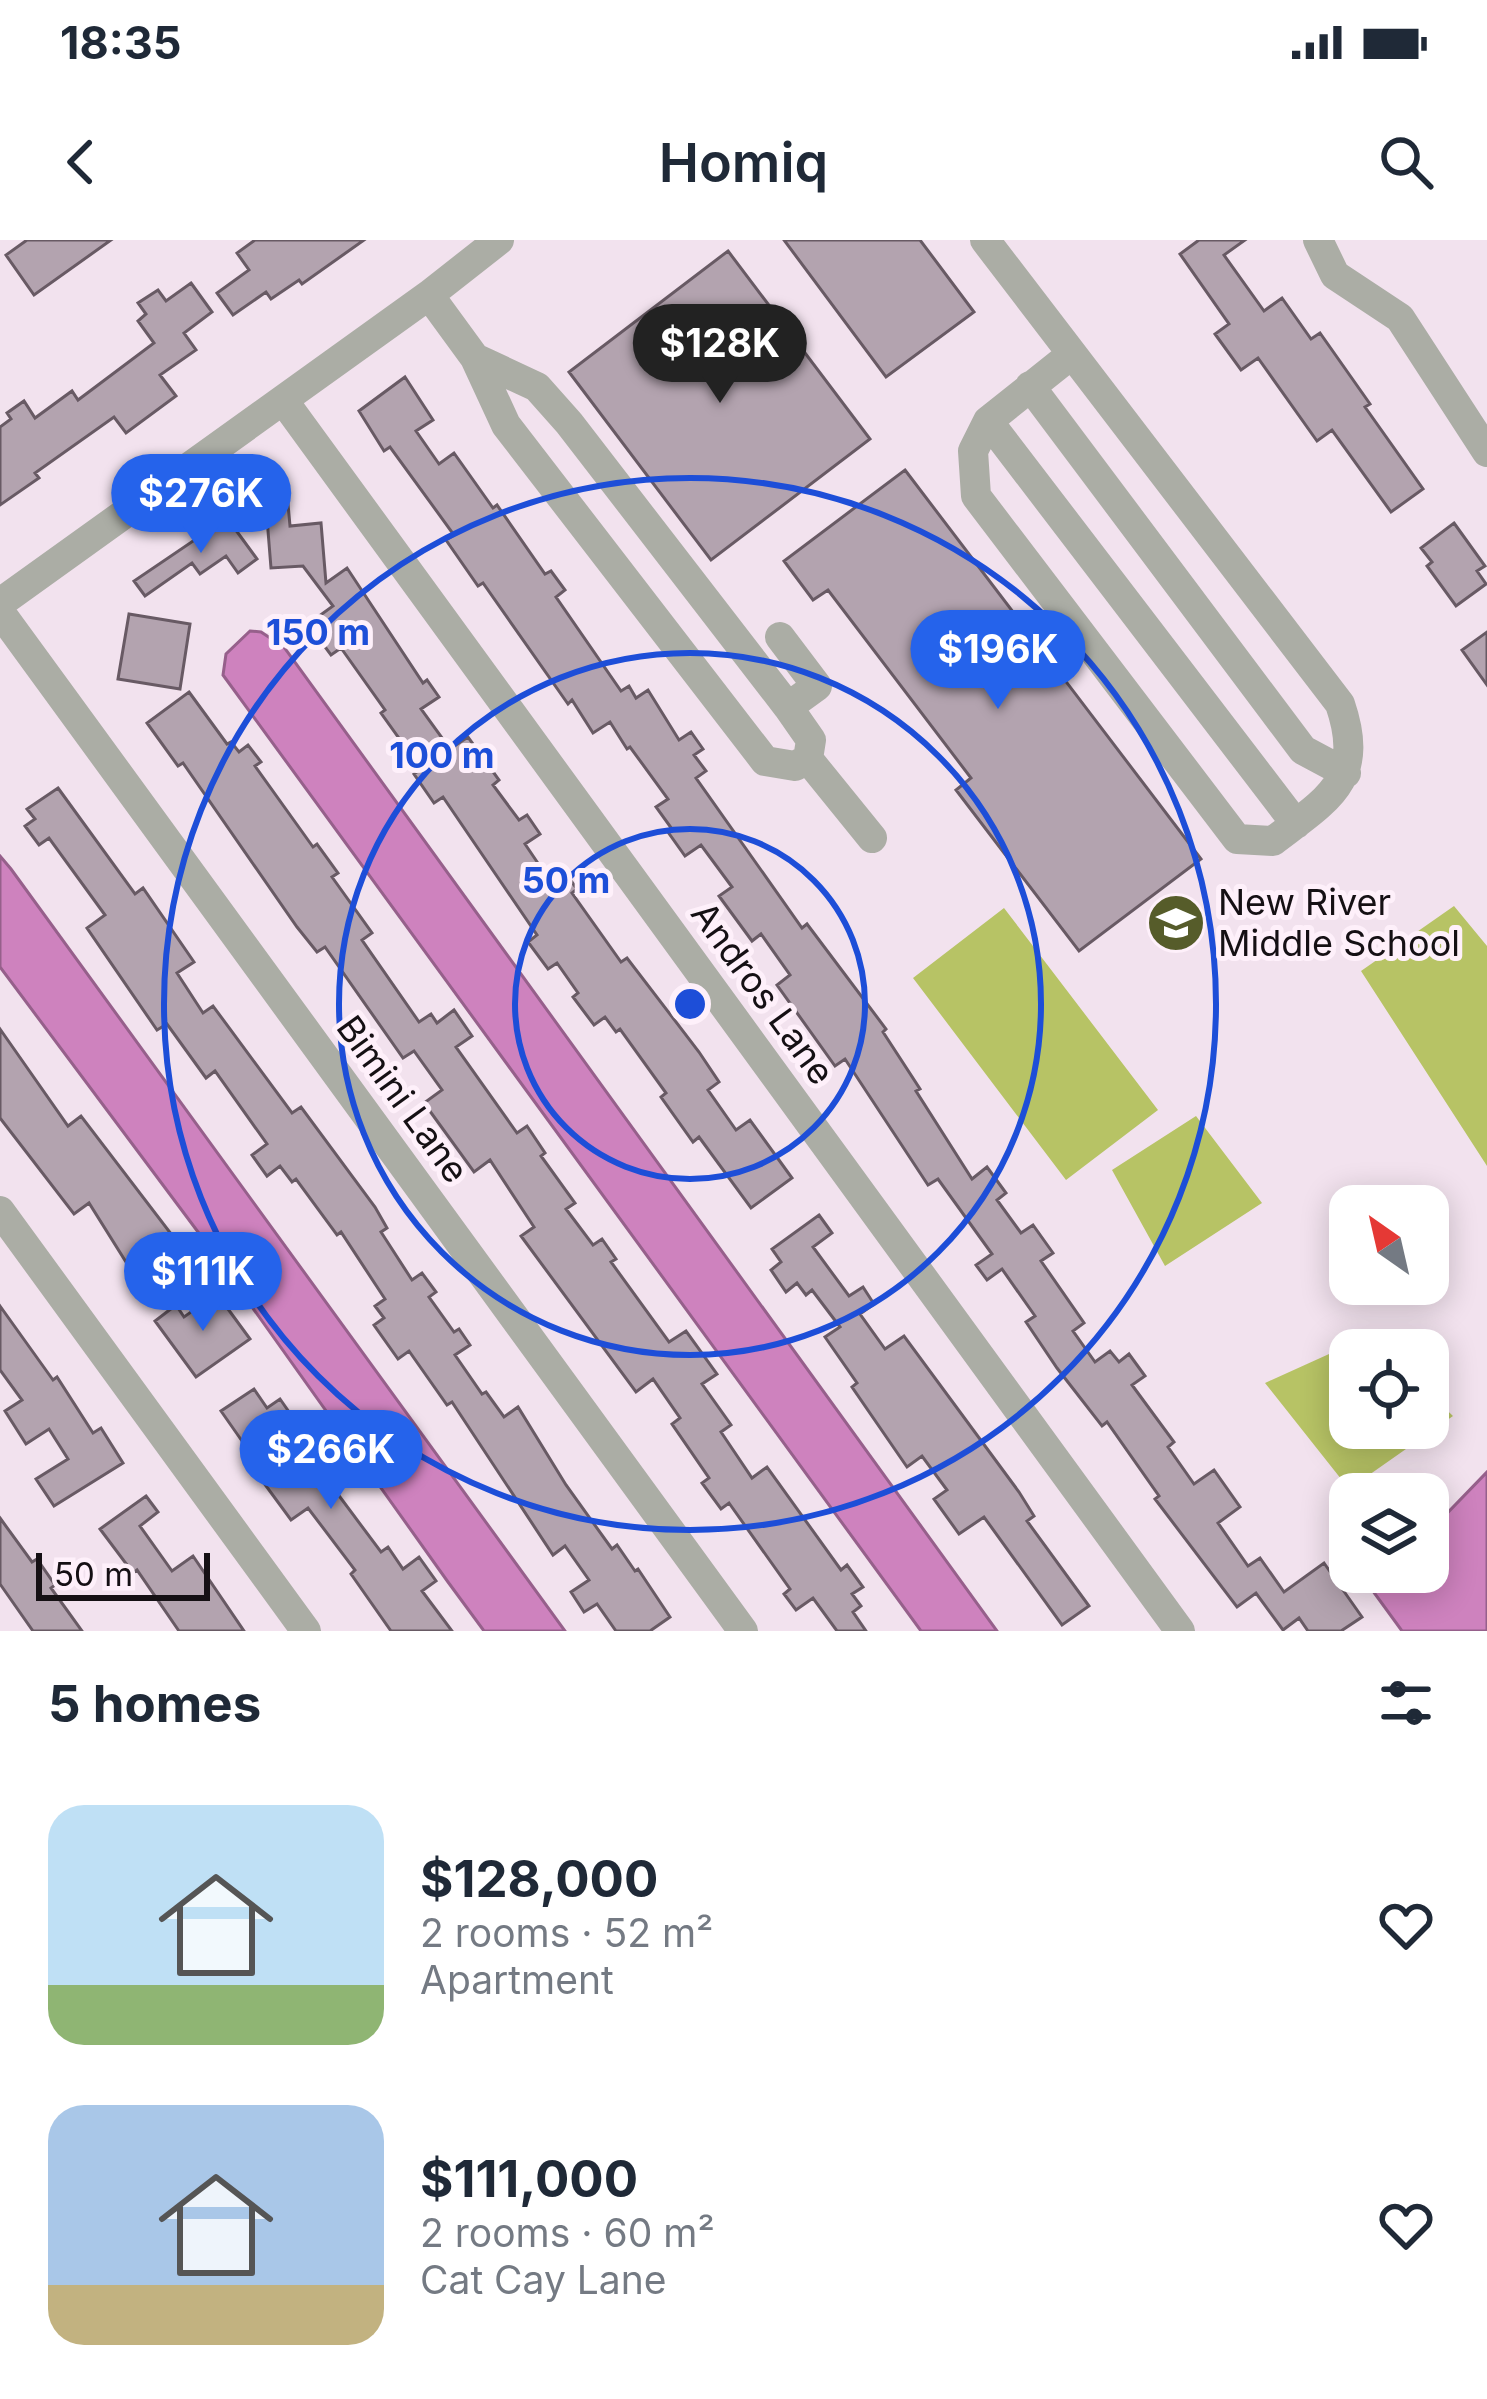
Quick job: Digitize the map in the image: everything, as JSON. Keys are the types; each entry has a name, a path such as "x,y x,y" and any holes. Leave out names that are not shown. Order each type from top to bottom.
{"street":[{"path":"0,603 499,240"},
{"path":"985,240 1340,704 1348,727 1346,773 1334,795 1273,841 1237,839 976,496 973,451 988,421 1072,355"},
{"path":"1318,240 1336,275 1400,318 1487,452"},
{"path":"429,295 475,358 506,425 765,761 795,766 808,759 812,740 569,423 537,387 475,358"},
{"path":"1030,386 1303,750 1346,773"},
{"name":"Andros Lane","path":"284,400 1180,1631"},
{"path":"988,421 1297,824"},
{"path":"529,454 528,433 536,424 569,423"},
{"name":"Bimini Lane","path":"0,613 743,1631"},
{"path":"779,637 817,686 788,707"},
{"path":"808,759 872,838"},
{"path":"0,1211 306,1631"}],"green space":[{"path":"1454,906 1487,946 1487,1166 1361,971"},
{"path":"1004,908 1158,1110 1066,1180 913,978"},
{"path":"1196,1116 1262,1203 1165,1266 1112,1170"},
{"path":"1329,1354 1329,1449 1406,1449 1372,1473 1336,1473 1265,1383"}],"shaded area":[{"path":"250,631 261,632 284,647 997,1631 921,1631 223,675 226,654"},
{"path":"0,856 565,1631 484,1631 448,1582 210,1248 0,967"},
{"path":"1487,1472 1487,1631 1402,1631 1374,1593 1449,1593 1449,1511"}],"building":[{"path":"27,240 111,240 34,295 6,255"},
{"path":"255,240 364,240 302,284 299,280 271,299 266,292 233,315 217,293 249,270 237,253"},
{"path":"784,240 920,240 974,312 886,377"},
{"path":"1199,240 1245,240 1224,255 1264,311 1282,298 1311,339 1320,333 1423,489 1391,512 1332,430 1317,441 1258,358 1241,370 1215,334 1229,324 1180,254"},
{"path":"728,251 870,439 711,560 569,372"},
{"path":"191,283 212,312 184,333 196,350 160,375 176,396 126,433 114,417 35,473 39,478 0,505 0,427 11,419 7,413 24,401 35,418 72,391 78,400 154,343 138,321 146,314 138,303 158,290 166,301"},
{"path":"405,377 433,420 416,431 439,464 454,453 545,574 551,571 565,590 556,597 621,691 629,686 636,698 648,690 679,740 691,732 703,749 694,755 706,771 696,778 802,928 807,924 886,1029 883,1032 920,1089 916,1091 972,1179 987,1167 1006,1193 997,1200 1021,1233 1033,1225 1053,1253 1041,1261 1084,1323 1073,1331 1095,1362 1110,1351 1119,1362 1129,1354 1145,1376 1132,1385 1174,1442 1168,1447 1194,1484 1214,1470 1240,1507 1218,1523 1248,1566 1260,1558 1284,1592 1324,1563 1329,1570 1329,1593 1345,1593 1362,1617 1341,1631 1308,1631 1299,1618 1283,1630 1256,1593 1237,1607 1155,1499 1159,1496 1107,1422 1102,1426 1057,1368 1026,1322 1035,1316 1002,1269 987,1280 976,1265 992,1254 938,1179 928,1185 845,1059 835,1066 777,985 790,975 761,934 752,941 719,896 732,887 701,845 685,856 668,832 672,829 656,807 668,799 630,747 610,722 593,733 572,700 568,704 483,583 478,586 446,540 454,535 390,447 384,451 359,411"},
{"path":"905,470 1201,859 1079,951 956,790 971,778 828,590 813,600 784,561"},
{"path":"288,504 290,526 321,523 326,583 347,568 423,683 427,680 439,697 421,709 450,749 468,737 499,780 493,785 519,820 527,815 540,834 525,844 550,881 564,871 577,889 572,893 621,962 627,958 719,1082 708,1090 736,1130 750,1120 792,1178 751,1208 699,1137 693,1142 661,1097 666,1093 620,1029 616,1032 605,1017 594,1025 573,997 578,993 557,963 548,969 528,942 537,935 443,797 434,803 414,774 421,769 381,713 385,710 341,648 331,655 308,624 333,606 303,566 271,568 266,506"},
{"path":"227,518 257,559 238,573 226,556 200,574 192,563 145,596 134,581"},
{"path":"1454,523 1485,566 1477,571 1486,584 1456,606 1427,566 1432,562 1421,548"},
{"path":"129,614 190,624 180,689 118,679"},
{"path":"1487,632 1487,685 1462,650"},
{"path":"189,692 227,744 231,742 239,752 248,745 261,762 255,766 313,847 317,844 338,873 332,877 372,933 362,940 419,1022 431,1014 437,1023 454,1010 472,1036 456,1047 517,1133 527,1126 545,1153 541,1156 575,1203 566,1209 593,1245 602,1239 616,1259 611,1262 669,1342 686,1331 717,1374 702,1384 731,1425 721,1432 752,1478 767,1467 841,1570 847,1565 863,1587 852,1594 861,1606 853,1612 866,1631 837,1631 813,1598 796,1610 784,1594 790,1589 729,1503 721,1509 702,1483 709,1478 672,1424 680,1418 653,1379 636,1392 521,1236 534,1227 490,1160 474,1172 424,1103 442,1090 414,1051 403,1058 325,947 317,952 183,763 178,766 147,723"},
{"path":"58,788 135,894 143,888 194,962 177,973 203,1013 213,1006 292,1113 301,1107 375,1207 387,1228 381,1232 412,1280 422,1273 436,1292 429,1297 454,1332 459,1329 470,1345 455,1355 482,1394 486,1392 504,1417 518,1407 612,1549 617,1545 638,1569 670,1617 650,1631 616,1631 597,1604 584,1612 571,1592 589,1580 565,1546 553,1555 452,1402 447,1405 409,1351 398,1359 374,1325 384,1318 375,1306 385,1299 341,1232 337,1235 296,1179 292,1182 280,1166 267,1176 252,1155 267,1144 215,1071 206,1078 167,1024 157,1030 87,928 105,915 49,838 39,845 25,826 35,819 27,809"},
{"path":"0,1029 68,1126 81,1116 191,1260 152,1289 141,1275 136,1278 89,1203 74,1214 0,1118"},
{"path":"819,1215 832,1233 813,1247 849,1296 863,1287 874,1304 860,1314 885,1349 904,1336 1019,1492 1034,1516 1027,1521 1089,1606 1062,1625 984,1517 959,1534 934,1499 947,1490 922,1456 907,1467 852,1387 857,1383 825,1337 840,1327 812,1290 806,1295 797,1283 786,1292 771,1270 781,1262 772,1249"},
{"path":"217,1294 250,1339 196,1377 155,1321 176,1305 184,1317"},
{"path":"0,1306 53,1380 57,1377 93,1433 101,1428 123,1463 54,1506 36,1479 68,1459 49,1429 26,1444 5,1411 22,1400 0,1370"},
{"path":"254,1389 267,1408 280,1399 308,1439 312,1436 345,1481 334,1489 381,1552 388,1547 403,1569 419,1557 436,1581 422,1591 452,1631 391,1631 351,1574 355,1570 308,1508 291,1520 221,1411"},
{"path":"146,1496 158,1512 140,1526 172,1571 193,1556 244,1631 179,1631 137,1570 133,1573 100,1529"},
{"path":"0,1518 32,1562 37,1559 82,1631 33,1631 0,1584"}],"place":[{"name":"New River Middle School","path":"1176,923"}]}
